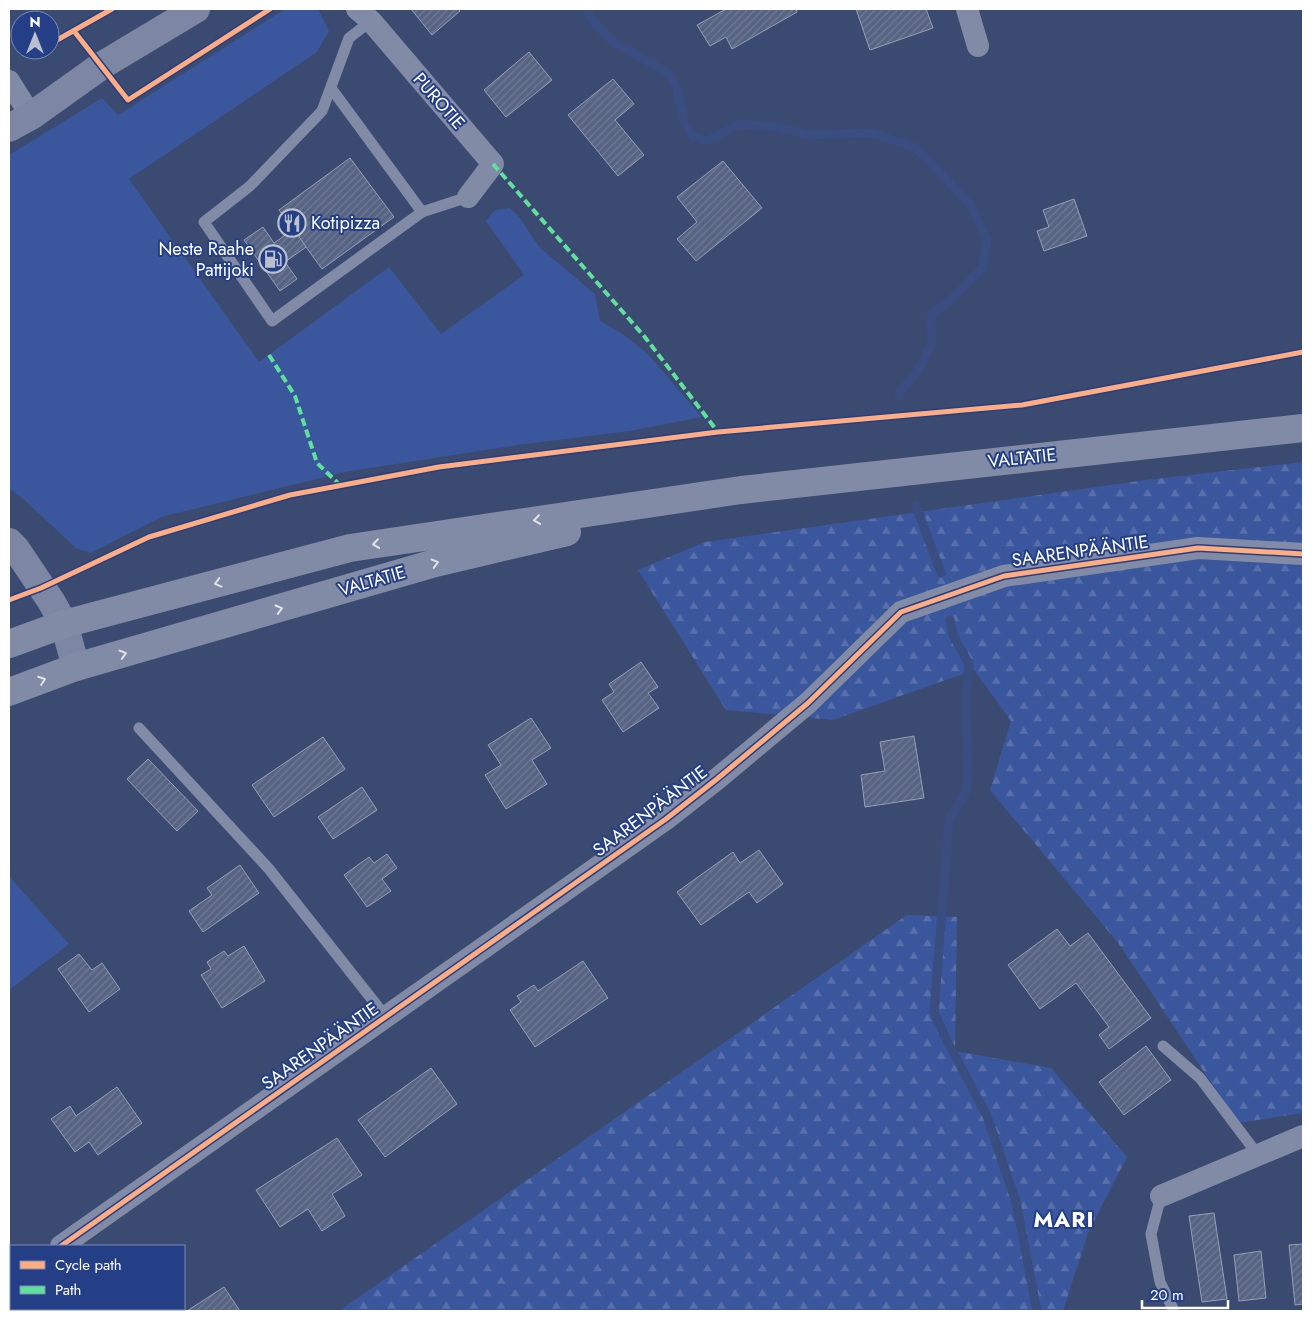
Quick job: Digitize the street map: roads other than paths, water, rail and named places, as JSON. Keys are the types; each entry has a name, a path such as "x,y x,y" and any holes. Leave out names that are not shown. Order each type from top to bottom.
{"highway":[{"name":"VALTATIE","path":"9,644 64,624 350,548 741,490 1303,428"},
{"name":"VALTATIE","path":"9,692 76,668 435,563 741,490"}],"street":[{"path":"9,81 20,122 101,66 196,9"},
{"path":"968,9 978,46"},
{"name":"PUROTIE","path":"364,15 493,164 468,197"},
{"path":"9,542 16,549 51,601 64,624 76,668"},
{"name":"SAARENPÄÄNTIE","path":"62,1245 666,819 808,703 901,612 1004,576 1198,548 1303,554"},
{"path":"1161,1196 1303,1136"}],"lane":[{"path":"364,15 349,38 322,112 250,186 204,222 272,321 422,212 468,197"},
{"path":"331,88 422,212"},
{"path":"139,728 269,869 386,1017"},
{"path":"1163,1046 1200,1078 1258,1155"},
{"path":"1161,1196 1151,1234 1160,1282 1174,1311"}],"waterway":[{"path":"588,9 591,19 612,41 668,73 677,88 684,123 694,137 707,141 740,124 774,127 811,135 873,133 916,148 970,204 987,239 982,268 952,299 931,314 932,343 918,371 899,393 900,396"},
{"path":"916,506 941,573"},
{"path":"950,620 953,635 969,664 966,700 967,790 949,820 934,1012 945,1037 987,1116 1016,1202 1037,1311"}],"place":[{"name":"Kotipizza","path":"292,223"},
{"name":"Neste Raahe Pattijoki","path":"273,259"}],"district":[{"name":"MARI","path":"1064,1219"}]}
